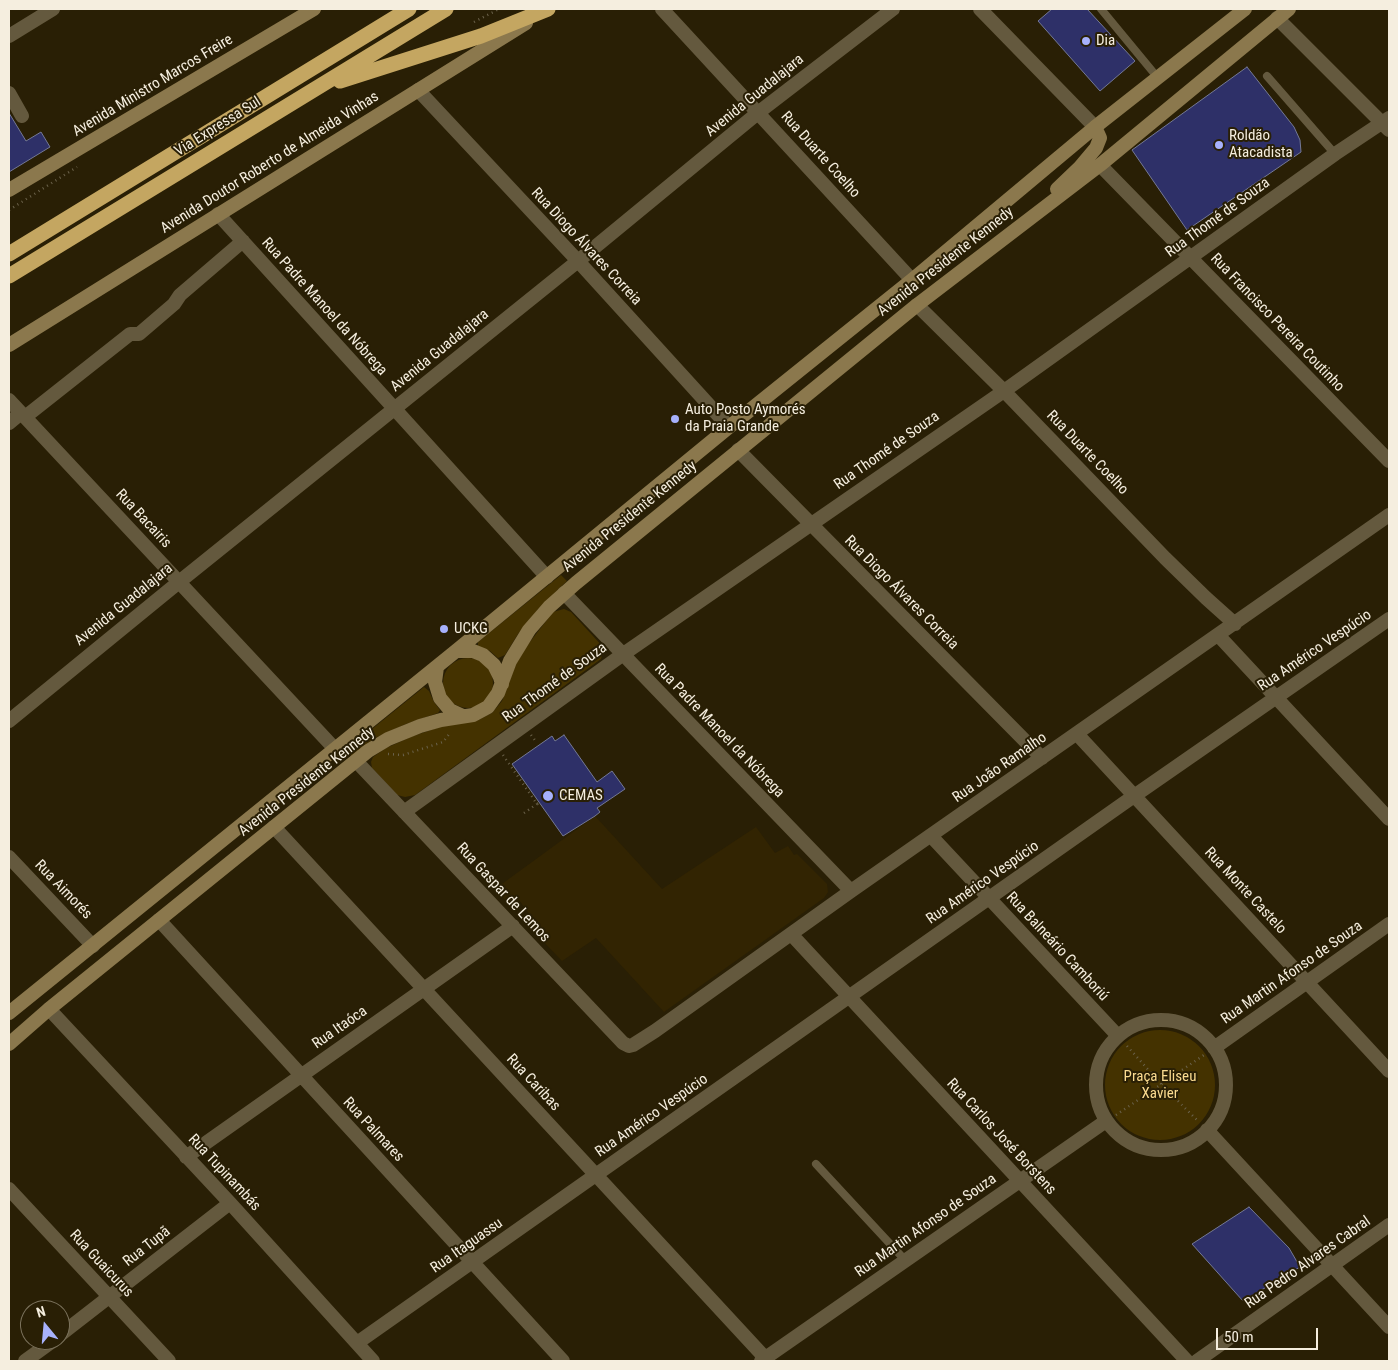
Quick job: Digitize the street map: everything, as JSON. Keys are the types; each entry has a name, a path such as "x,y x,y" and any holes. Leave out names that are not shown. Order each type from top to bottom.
{"highway":[{"name":"Via Expressa Sul","path":"9,254 409,9"},
{"name":"Via Expressa Sul","path":"9,276 446,9"},
{"path":"308,92 481,36 548,9"}],"main road":[{"name":"Avenida Ministro Marcos Freire","path":"9,190 314,9"},
{"name":"Avenida Doutor Roberto de Almeida Vinhas","path":"10,341 548,9"},
{"name":"Avenida Presidente Kennedy","path":"9,1013 94,946 729,427 912,280 1095,127 1245,9"},
{"name":"Avenida Presidente Kennedy","path":"9,1044 49,1009 378,745 398,734 431,722 473,715 488,707 498,693 510,661 529,630 537,619 564,593 917,305 1100,165 1289,9"},
{"path":"1045,206 1050,196 1080,167 1096,148 1100,138 1095,127"},
{"path":"456,651 474,651 483,655 498,670 502,684"},
{"path":"437,667 435,682 440,698 450,710 463,716"}],"street":[{"path":"9,36 53,9"},
{"name":"Rua Duarte Coelho","path":"662,9 912,280"},
{"name":"Avenida Guadalajara","path":"9,721 578,261 759,112 893,9"},
{"path":"980,9 1095,127"},
{"path":"1278,18 1387,123"},
{"name":"Rua Diogo Álvares Correia","path":"418,90 578,261 729,427"},
{"path":"9,93 22,116"},
{"name":"Rua Thomé de Souza","path":"404,812 622,655 1004,391 1335,154 1387,123"},
{"name":"Rua Francisco Pereira Coutinho","path":"1100,165 1389,461"},
{"name":"Rua Padre Manoel da Nóbrega","path":"218,214 547,577"},
{"path":"9,423 130,334 139,334 174,304 180,295 243,241"},
{"name":"Rua Duarte Coelho","path":"917,305 1004,391 1165,558 1235,624"},
{"name":"Rua Bacairis","path":"9,400 335,749"},
{"name":"Rua Diogo Álvares Correia","path":"738,450 1042,758"},
{"name":"Rua João Ramalho","path":"629,1046 655,1031 851,891 1389,515"},
{"name":"Rua Padre Manoel da Nóbrega","path":"564,593 851,891"},
{"name":"Rua Américo Vespúcio","path":"596,1176 1134,796 1389,619"},
{"path":"1218,635 1389,819"},
{"name":"Rua Monte Castelo","path":"1077,734 1389,1071"},
{"name":"Rua Gaspar de Lemos","path":"356,761 623,1043 629,1046"},
{"name":"Rua Caribas","path":"274,827 765,1360"},
{"name":"Rua Balneário Camboriú","path":"931,836 1118,1036"},
{"name":"Rua Aimorés","path":"9,857 94,946"},
{"name":"Rua Palmares","path":"160,920 563,1361"},
{"name":"Rua Martin Afonso de Souza","path":"1214,1048 1389,924"},
{"name":"Rua Itaóca","path":"186,1156 513,926"},
{"name":"Rua Carlos José Borstens","path":"791,934 1186,1361"},
{"name":"Rua Tupinambás","path":"49,1009 230,1203 373,1361"},
{"path":"1169,1020 1186,1025 1202,1035 1214,1048 1222,1064 1226,1081 1224,1099 1218,1116 1207,1130 1192,1142 1174,1148 1154,1150 1136,1145 1119,1135 1106,1121 1098,1104 1095,1086 1098,1067 1106,1050 1118,1036 1133,1026 1151,1021 1169,1020"},
{"name":"Rua Martin Afonso de Souza","path":"765,1360 905,1260 1106,1121"},
{"path":"1207,1130 1389,1328"},
{"name":"Rua Itaguassu","path":"356,1343 596,1176"},
{"name":"Rua Guaicurus","path":"9,1189 169,1361"},
{"name":"Rua Tupã","path":"70,1327 230,1203"},
{"name":"Rua Pedro Alvares Cabral","path":"1197,1361 1389,1225"},
{"path":"25,1361 40,1350"}],"lane":[{"path":"1101,9 1158,78"},
{"path":"1268,76 1335,154"},
{"path":"816,1164 905,1260"}],"path":[{"path":"496,746 538,803 524,813"},
{"path":"1118,1036 1162,1085 1207,1130"},
{"path":"1106,1121 1162,1085 1214,1048"}],"shaded area":[{"path":"595,816 662,889 756,827 775,853 788,846 794,855 797,854 827,884 828,892 824,898 664,1012 596,938 562,961 537,935 540,929 519,900 510,905 495,889"}],"green space":[{"path":"561,575 567,581 539,608 518,634 505,655 498,658 490,651 478,646 478,642"},
{"path":"564,609 571,612 604,648 601,659 415,795 405,797 397,795 372,768 371,762 373,757 386,748 413,736 443,726 478,720 492,713 502,701 516,664 526,647 553,612"},
{"path":"468,658 477,660 488,669 493,683 491,692 482,703 468,708 459,706 448,697 443,683 445,674 454,663"},
{"path":"424,687 429,691 440,710 438,713 406,724 373,739 351,756 346,750"},
{"name":"Praça Eliseu Xavier","path":"1160,1030 1181,1034 1199,1046 1211,1064 1215,1085 1211,1106 1199,1124 1181,1136 1160,1140 1139,1136 1121,1124 1109,1106 1105,1085 1109,1064 1121,1046 1139,1034"}],"building":[{"name":"Dia","path":"1052,9 1087,9 1135,61 1100,91 1038,21"},
{"name":"Roldão Atacadista","path":"1247,67 1294,127 1300,140 1301,152 1187,230 1132,150"},
{"path":"9,113 26,141 41,132 50,147 9,172"},
{"path":"564,735 597,782 612,771 625,789 597,808 600,812 595,816 563,836 512,764 552,736 555,741"},
{"path":"1249,1207 1289,1248 1300,1267 1243,1301 1192,1244"}],"place":[{"name":"Dia","path":"1086,41"},
{"name":"Roldão Atacadista","path":"1219,145"},
{"name":"Auto Posto Aymorés da Praia Grande","path":"675,419"},
{"name":"UCKG","path":"444,629"},
{"name":"CEMAS","path":"548,796"}]}
